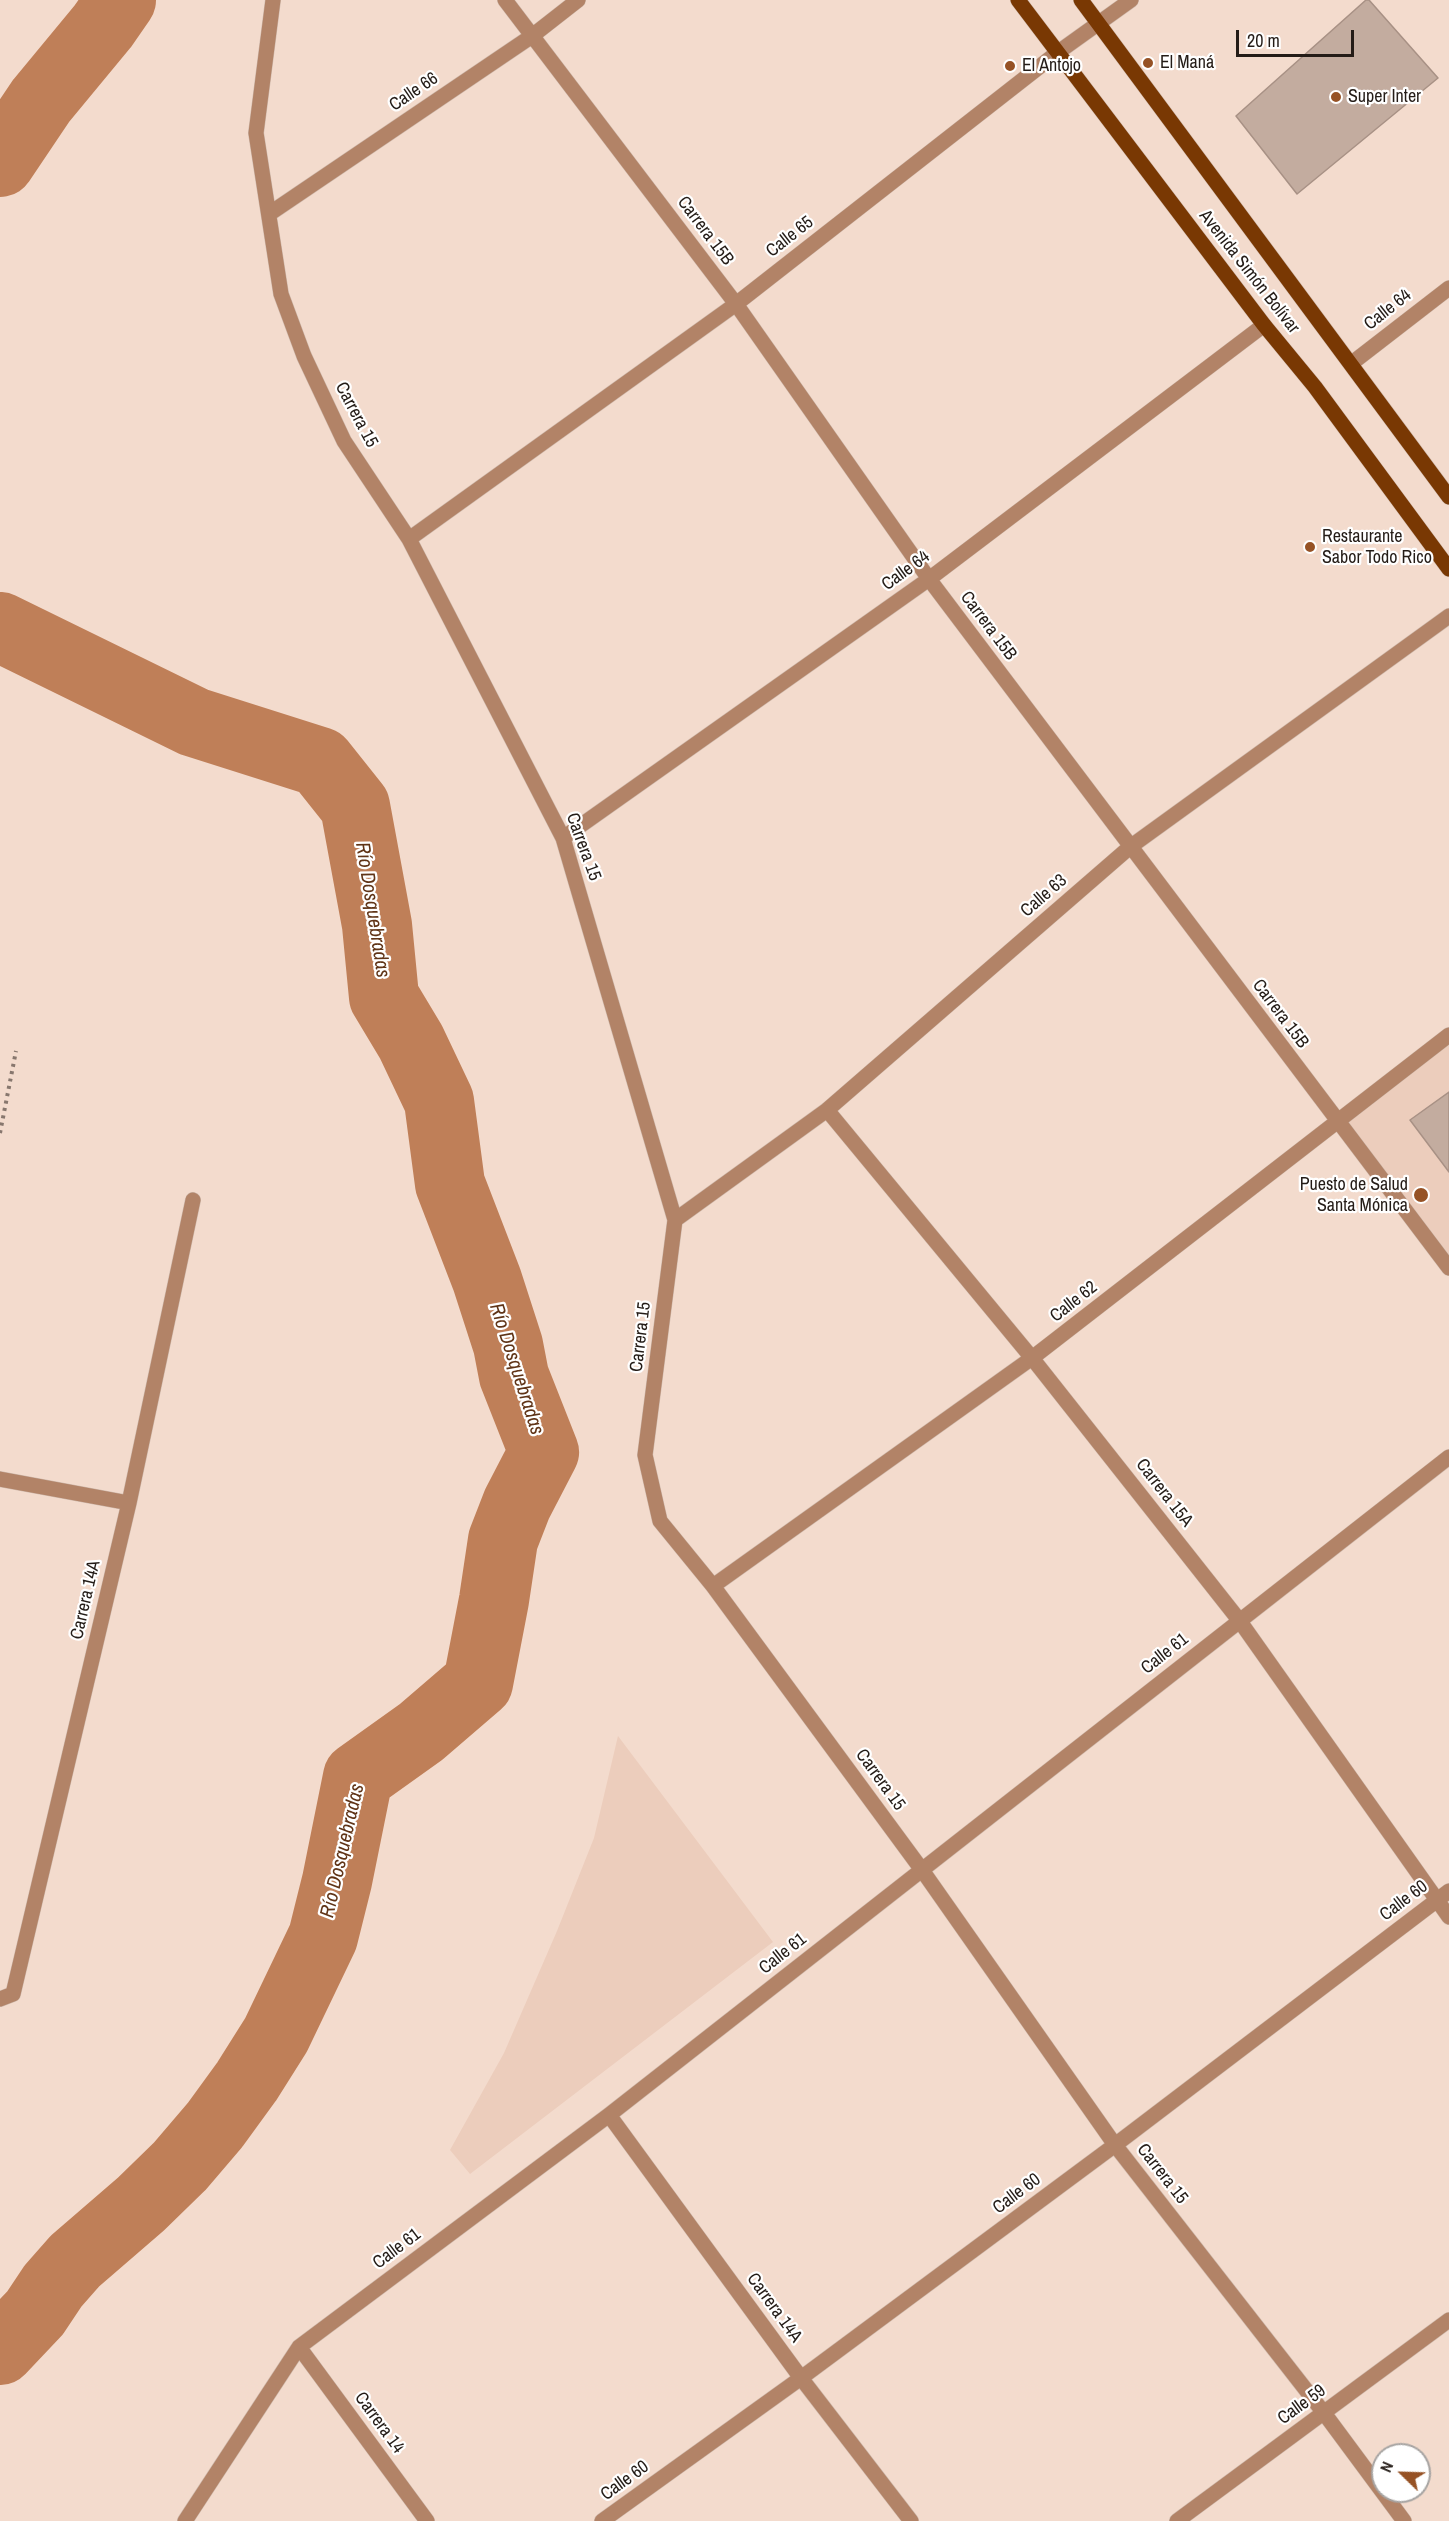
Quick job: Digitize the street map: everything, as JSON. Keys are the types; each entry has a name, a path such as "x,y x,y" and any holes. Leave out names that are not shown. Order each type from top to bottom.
{"main road":[{"name":"Avenida Simón Bolívar","path":"1018,0 1264,325 1315,387 1449,569"},
{"name":"Avenida Simón Bolívar","path":"1081,0 1449,497"}],"street":[{"name":"Carrera 15","path":"273,0 256,133 282,294 304,356 344,441 408,539 563,838 675,1220 645,1455 660,1521 713,1586 922,1870 1115,2145 1324,2413 1404,2521"},
{"name":"Carrera 15B","path":"506,0 736,304 929,579 1449,1268"},
{"name":"Calle 66","path":"269,214 532,36 578,0"},
{"name":"Calle 65","path":"408,539 736,304 1057,53 1131,0"},
{"name":"Calle 64","path":"1352,363 1449,288"},
{"name":"Calle 64","path":"563,838 929,579 1264,325"},
{"name":"Calle 63","path":"675,1220 827,1110 1130,847 1449,616"},
{"name":"Calle 62","path":"713,1586 1032,1358 1449,1035"},
{"name":"Carrera 15A","path":"827,1110 1032,1358 1239,1620 1443,1896 1449,1917"},
{"name":"Carrera 14A","path":"0,1999 13,1994 129,1503 193,1200"},
{"name":"Calle 61","path":"185,2521 300,2348 609,2115 1449,1457"},
{"path":"0,1479 129,1503"},
{"name":"Calle 60","path":"602,2521 801,2378 1115,2145 1443,1896"},
{"name":"Carrera 14A","path":"609,2115 801,2378 911,2521"},
{"name":"Calle 59","path":"1177,2521 1449,2320"},
{"name":"Carrera 14","path":"300,2348 427,2521"}],"path":[{"path":"0,1133 16,1051"}],"shaded area":[{"name":"Puesto de Salud Santa Mónica","path":"1449,1035 1449,1268 1337,1122"},
{"path":"618,1736 773,1942 470,2174 450,2150 504,2053 557,1931 594,1838"}],"building":[{"name":"Super Inter","path":"1366,0 1369,0 1438,78 1297,194 1236,116"},
{"path":"1449,1092 1449,1172 1410,1120"}],"waterway":[{"name":"Río Dosquebradas","path":"0,162 41,101 103,26 121,0"},
{"name":"Río Dosquebradas","path":"0,627 194,722 320,762 355,806 377,925 384,997 411,1042 439,1101 450,1184 487,1280 508,1345 514,1376 544,1452 517,1504 503,1540 478,1683 421,1732 358,1777 323,1937 276,2035 247,2081 215,2125 180,2166 141,2204 75,2261 53,2286 35,2313 0,2350"}],"place":[{"name":"El Maná","path":"1148,63"},
{"name":"El Antojo","path":"1010,66"},
{"name":"Super Inter","path":"1336,97"},
{"name":"Restaurante Sabor Todo Rico","path":"1310,547"},
{"name":"Puesto de Salud Santa Mónica","path":"1421,1195"}]}
